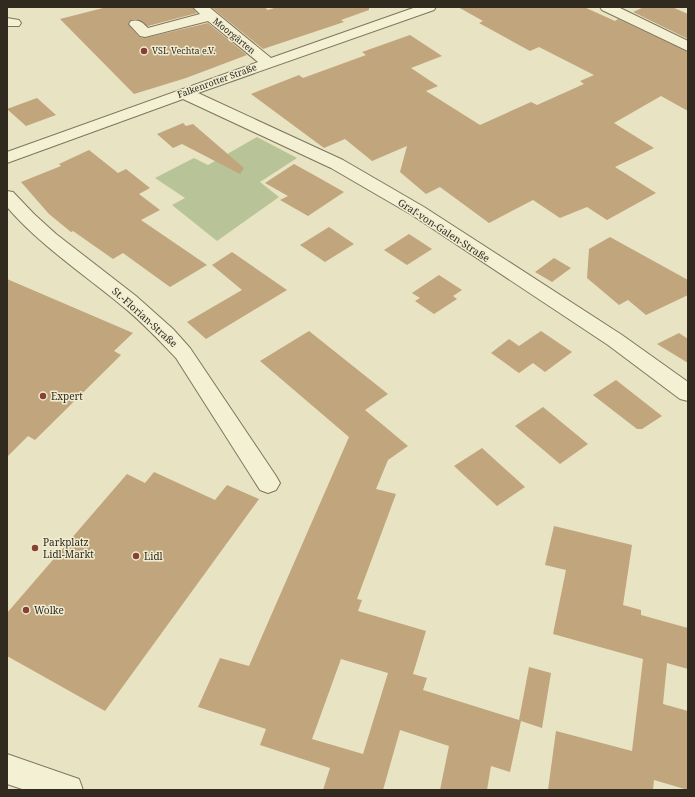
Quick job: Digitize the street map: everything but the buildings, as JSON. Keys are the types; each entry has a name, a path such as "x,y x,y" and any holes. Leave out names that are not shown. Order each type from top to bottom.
{"street":[{"name":"Falkenrotter Straße","path":"7,158 184,93 429,7"},
{"path":"607,7 688,47"},
{"name":"Moorgärten","path":"205,11 268,63"},
{"path":"136,24 145,32 205,11"},
{"name":"Graf-von-Galen-Straße","path":"184,93 336,164 418,211 622,345 688,393"},
{"name":"St.-Florian-Straße","path":"7,196 30,221 171,339 183,354 268,483"},
{"path":"7,769 37,785 68,790"}],"green space":[{"path":"257,137 297,158 260,182 279,197 217,241 172,205 185,198 155,178 194,158 208,165"}],"place":[{"name":"VSL Vechta e.V.","path":"144,51"},
{"name":"Expert","path":"43,396"},
{"name":"Parkplatz Lidl-Markt","path":"35,548"},
{"name":"Lidl","path":"136,556"},
{"name":"Wolke","path":"26,610"}]}
